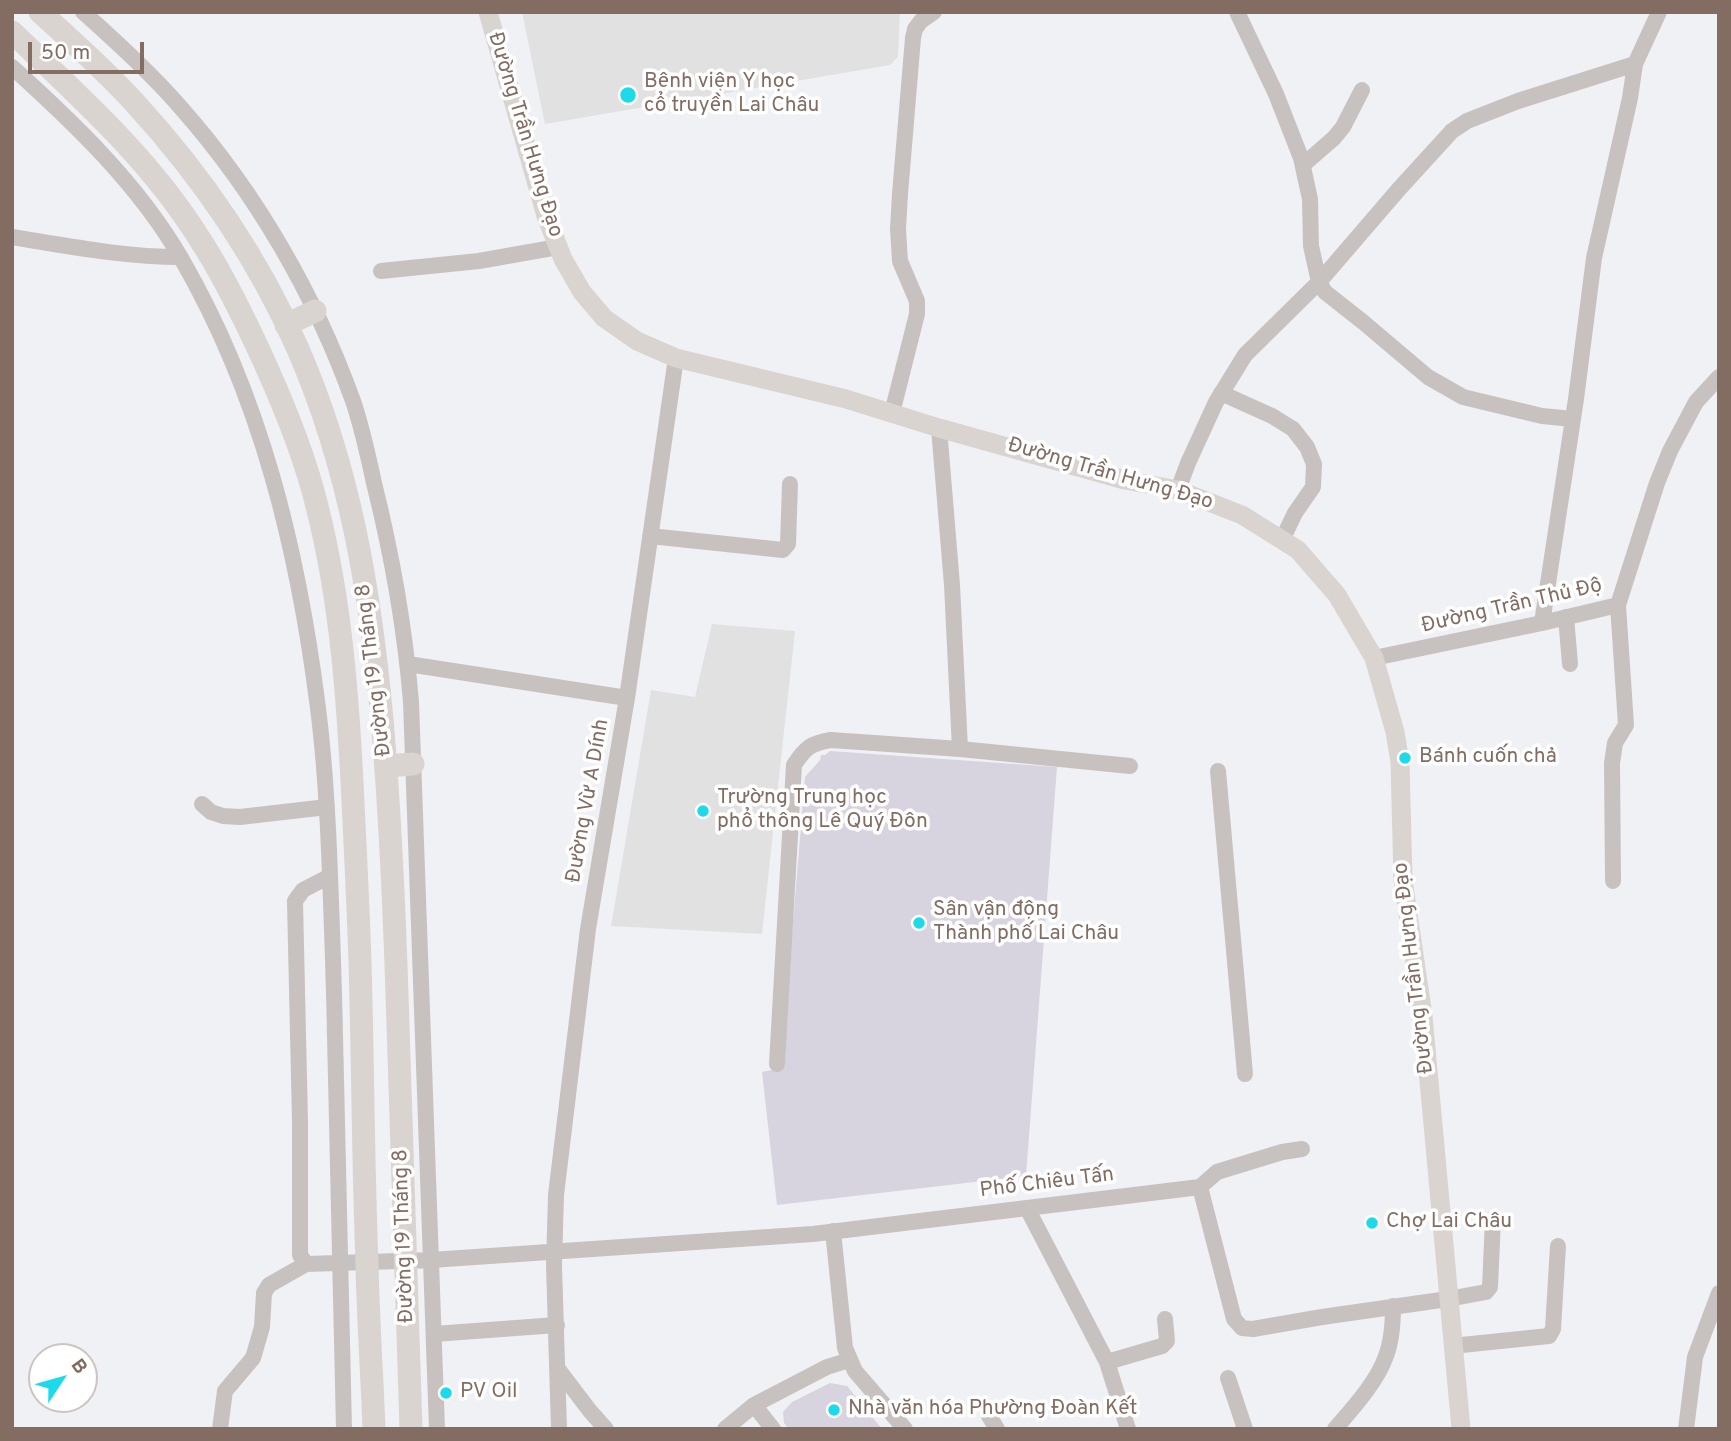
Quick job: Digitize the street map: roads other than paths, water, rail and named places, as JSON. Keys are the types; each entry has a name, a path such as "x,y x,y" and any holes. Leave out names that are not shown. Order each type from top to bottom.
{"highway":[{"name":"Đường 19 Tháng 8","path":"40,12 132,99 181,156 220,208 257,269 286,325 321,406 337,454 362,562 373,634 386,766 393,861 411,1429"},
{"name":"Đường 19 Tháng 8","path":"12,32 131,149 199,236 246,322 268,369 290,422 313,490 340,629 348,706 358,891 374,1429"},
{"path":"286,325 316,311"},
{"path":"386,766 413,764"}],"main road":[{"name":"Đường Trần Hưng Đạo","path":"488,12 546,216 558,247 582,292 604,318 636,341 676,358 846,399 1125,480 1178,490 1242,515 1298,550 1337,594 1374,658 1395,732 1400,762 1403,880 1423,1016 1461,1429"}],"street":[{"name":"Đường 19 Tháng 8","path":"83,12 145,69 183,110 254,203 316,311 353,402 366,448 390,553 408,663 437,1429"},
{"path":"892,413 917,314 917,301 900,261 898,229 913,38 921,21 934,12"},
{"path":"1237,12 1276,94 1303,165 1310,199 1311,246 1319,282 1325,292 1428,377 1463,397 1542,416 1573,419"},
{"path":"1542,623 1594,258 1630,98 1635,64 1658,12"},
{"path":"1178,490 1221,393 1245,355 1319,282 1452,131 1467,121 1518,101 1635,64"},
{"path":"12,67 116,169 154,216 180,257 210,313 232,363 261,440 291,541 319,711 327,807 344,1429"},
{"path":"1303,165 1343,127 1362,90"},
{"path":"12,237 147,257 180,257"},
{"path":"381,271 479,261 558,247"},
{"name":"Đường Vừ A Dính","path":"559,1429 556,1195 588,929 627,698 676,358"},
{"name":"Đường Trần Thủ Độ","path":"1374,658 1542,623 1618,604 1670,451 1696,402 1719,377"},
{"path":"1221,393 1272,416 1293,429 1307,447 1314,464 1313,487 1295,513 1282,540"},
{"path":"939,428 952,585 960,750"},
{"path":"650,536 783,550 788,544 790,484"},
{"path":"1613,881 1612,763 1615,743 1626,725 1618,604"},
{"path":"1566,617 1570,664"},
{"path":"408,663 627,698"},
{"path":"777,1064 794,765 802,752 815,742 831,740 1130,766"},
{"path":"1218,771 1245,1074"},
{"path":"202,804 211,812 240,817 327,807"},
{"path":"220,1429 225,1391 253,1358 262,1327 264,1293 269,1285 306,1264 300,1255 295,901 303,890 330,876"},
{"path":"1302,1149 1282,1152 1217,1172 1200,1187 1234,1319 1242,1328 1253,1329 1486,1292 1490,1287 1493,1219"},
{"name":"Phố Chiêu Tấn","path":"306,1264 431,1260 833,1231 1200,1187"},
{"path":"1027,1208 1107,1362 1128,1429"},
{"path":"833,1231 845,1348 849,1360 855,1371 905,1429"},
{"path":"1452,1346 1549,1336 1553,1329 1558,1246"},
{"path":"1686,1429 1695,1357 1719,1293"},
{"path":"1335,1429 1365,1394 1386,1357 1393,1326 1393,1306"},
{"path":"1107,1362 1162,1346 1167,1341 1165,1319"},
{"path":"434,1335 556,1325"},
{"path":"725,1429 754,1405 827,1367 849,1360"},
{"path":"558,1369 606,1429"},
{"path":"1228,1378 1245,1429"},
{"path":"754,1405 773,1429"}],"place":[{"name":"Bệnh viện Y học cổ truyền Lai Châu","path":"628,95"},
{"name":"Bánh cuốn chả","path":"1405,758"},
{"name":"Trường Trung học phổ thông Lê Quý Đôn","path":"703,811"},
{"name":"Sân vận động Thành phố Lai Châu","path":"919,923"},
{"name":"Chợ Lai Châu","path":"1372,1223"},
{"name":"PV Oil","path":"446,1393"},
{"name":"Nhà văn hóa Phường Đoàn Kết","path":"834,1410"}]}
